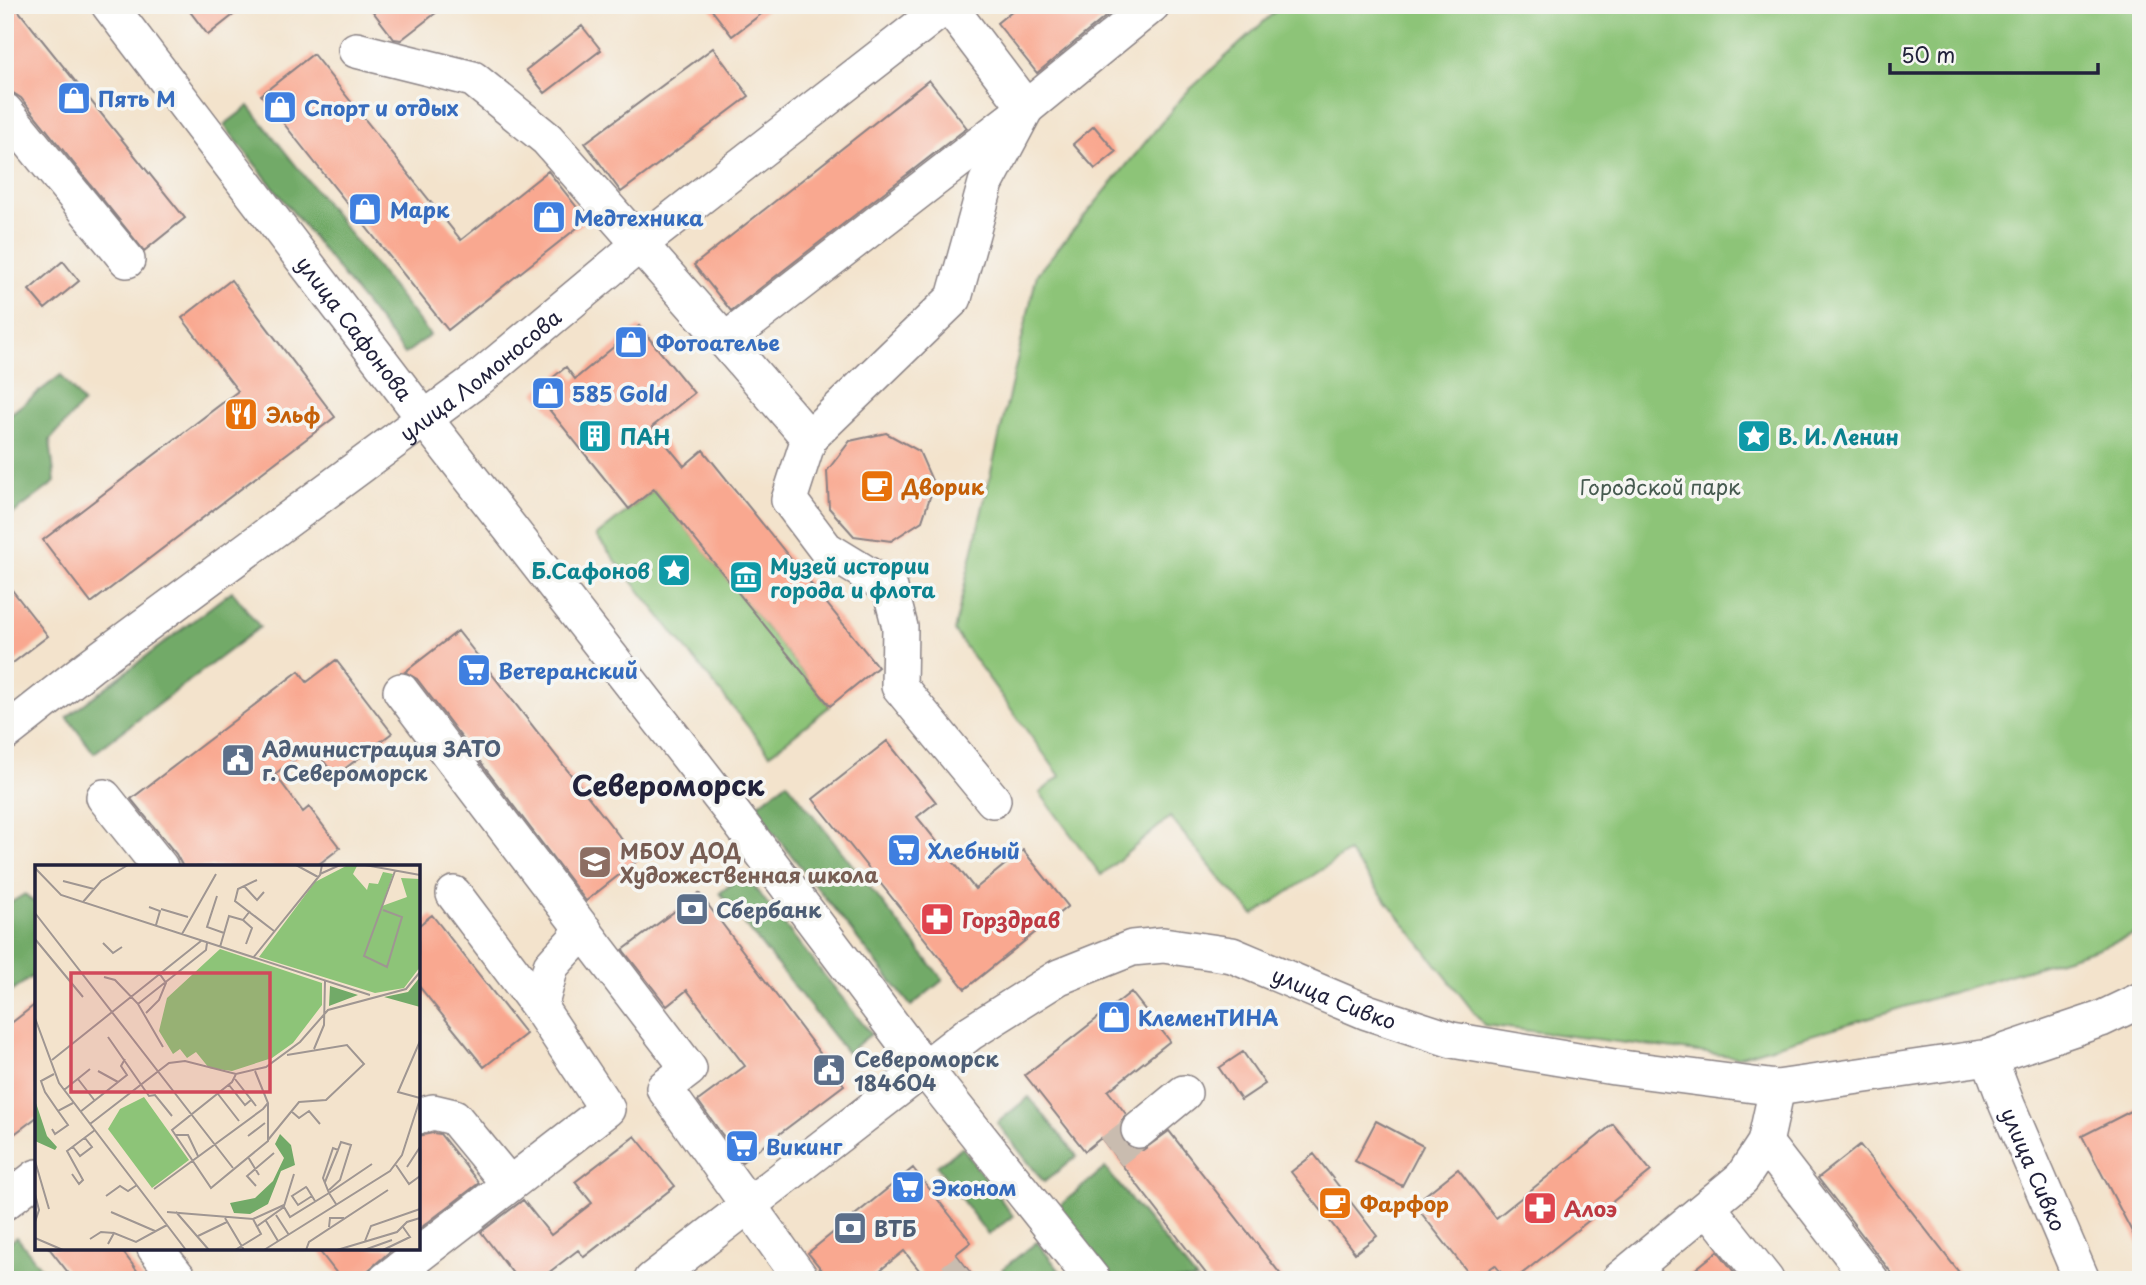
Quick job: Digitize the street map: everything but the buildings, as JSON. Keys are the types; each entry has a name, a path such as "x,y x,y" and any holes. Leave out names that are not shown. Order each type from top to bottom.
{"street":[{"name":"улица Сафонова","path":"109,5 424,418 734,815 925,1069 1093,1280"},
{"name":"улица Ломоносова","path":"5,733 90,666 478,379 640,244 947,5"},
{"path":"947,5 1026,108"},
{"path":"725,341 1026,108 1152,5"},
{"path":"356,50 472,79 547,139 809,438"},
{"path":"992,800 899,686 900,626 890,588 826,549 789,500 809,438 954,298 986,183 1026,108"},
{"path":"5,111 127,260"},
{"path":"401,691 690,1069 664,1088 802,1280"},
{"path":"104,797 158,865"},
{"path":"386,1280 607,1109 540,1009 454,894"},
{"path":"540,1009 551,966 584,930"},
{"name":"улица Сивко","path":"652,1280 971,1033 1059,977 1132,948 1163,945 1232,955 1367,1012 1452,1041 1628,1069 1777,1088 1989,1057 2101,1019 2141,1000"},
{"name":"улица Сивко","path":"1989,1057 2082,1280"},
{"path":"1619,1280 1742,1178 1765,1143 1777,1088"},
{"path":"1139,1130 1184,1093"},
{"path":"420,1115 433,1112 454,1117 509,1184"},
{"path":"1765,1143 1871,1280"},
{"path":"5,1202 35,1179"},
{"path":"1708,1207 1766,1280"},
{"path":"157,1250 180,1280"}],"green space":[{"name":"Городской парк","path":"1282,5 2141,5 2141,932 2093,950 1738,1057 1484,1025 1348,852 1254,915 1170,817 1101,875 1040,793 1060,776 954,631 1037,274 1185,94"},
{"path":"249,106 430,335 405,354 224,125"},
{"path":"61,375 83,403 50,440 55,482 5,520 5,418"},
{"path":"655,489 830,706 770,754 596,536"},
{"path":"232,591 260,627 94,753 67,717"},
{"path":"787,782 943,980 911,1006 754,808"},
{"path":"744,874 871,1034 847,1053 720,893"},
{"path":"25,894 35,903 35,974 5,996 5,906"},
{"path":"1029,1097 1077,1156 1044,1182 997,1123"},
{"path":"962,1147 1013,1216 988,1235 937,1166"},
{"path":"1105,1168 1197,1280 1115,1280 1057,1208"},
{"path":"17,1237 50,1280 5,1280 5,1245"},
{"path":"1037,1242 1067,1280 1010,1280 1002,1269"}],"tunnel":[{"path":"1111,1152 1139,1130"},
{"path":"953,1280 967,1269"}],"place":[{"name":"Пять М","path":"74,98"},
{"name":"Спорт и отдых","path":"280,107"},
{"name":"Марк","path":"365,209"},
{"name":"Медтехника","path":"549,217"},
{"name":"Фотоателье","path":"631,342"},
{"name":"585 Gold","path":"548,393"},
{"name":"Эльф","path":"241,414"},
{"name":"ПАН","path":"595,436"},
{"name":"В. И. Ленин","path":"1754,436"},
{"name":"Дворик","path":"877,486"},
{"name":"Б.Сафонов","path":"674,570"},
{"name":"Музей истории города и флота","path":"746,577"},
{"name":"Ветеранский","path":"474,670"},
{"name":"Администрация ЗАТО г. Североморск","path":"238,760"},
{"name":"Хлебный","path":"904,850"},
{"name":"МБОУ ДОД Художественная школа","path":"595,862"},
{"name":"Сбербанк","path":"692,909"},
{"name":"Горздрав","path":"937,919"},
{"name":"КлеменТИНА","path":"1114,1017"},
{"name":"Североморск 184604","path":"829,1070"},
{"name":"Викинг","path":"742,1146"},
{"name":"Эконом","path":"908,1187"},
{"name":"Фарфор","path":"1335,1203"},
{"name":"Алоэ","path":"1540,1208"},
{"name":"ВТБ","path":"850,1228"}],"district":[{"name":"Североморск","path":"668,784"}]}
